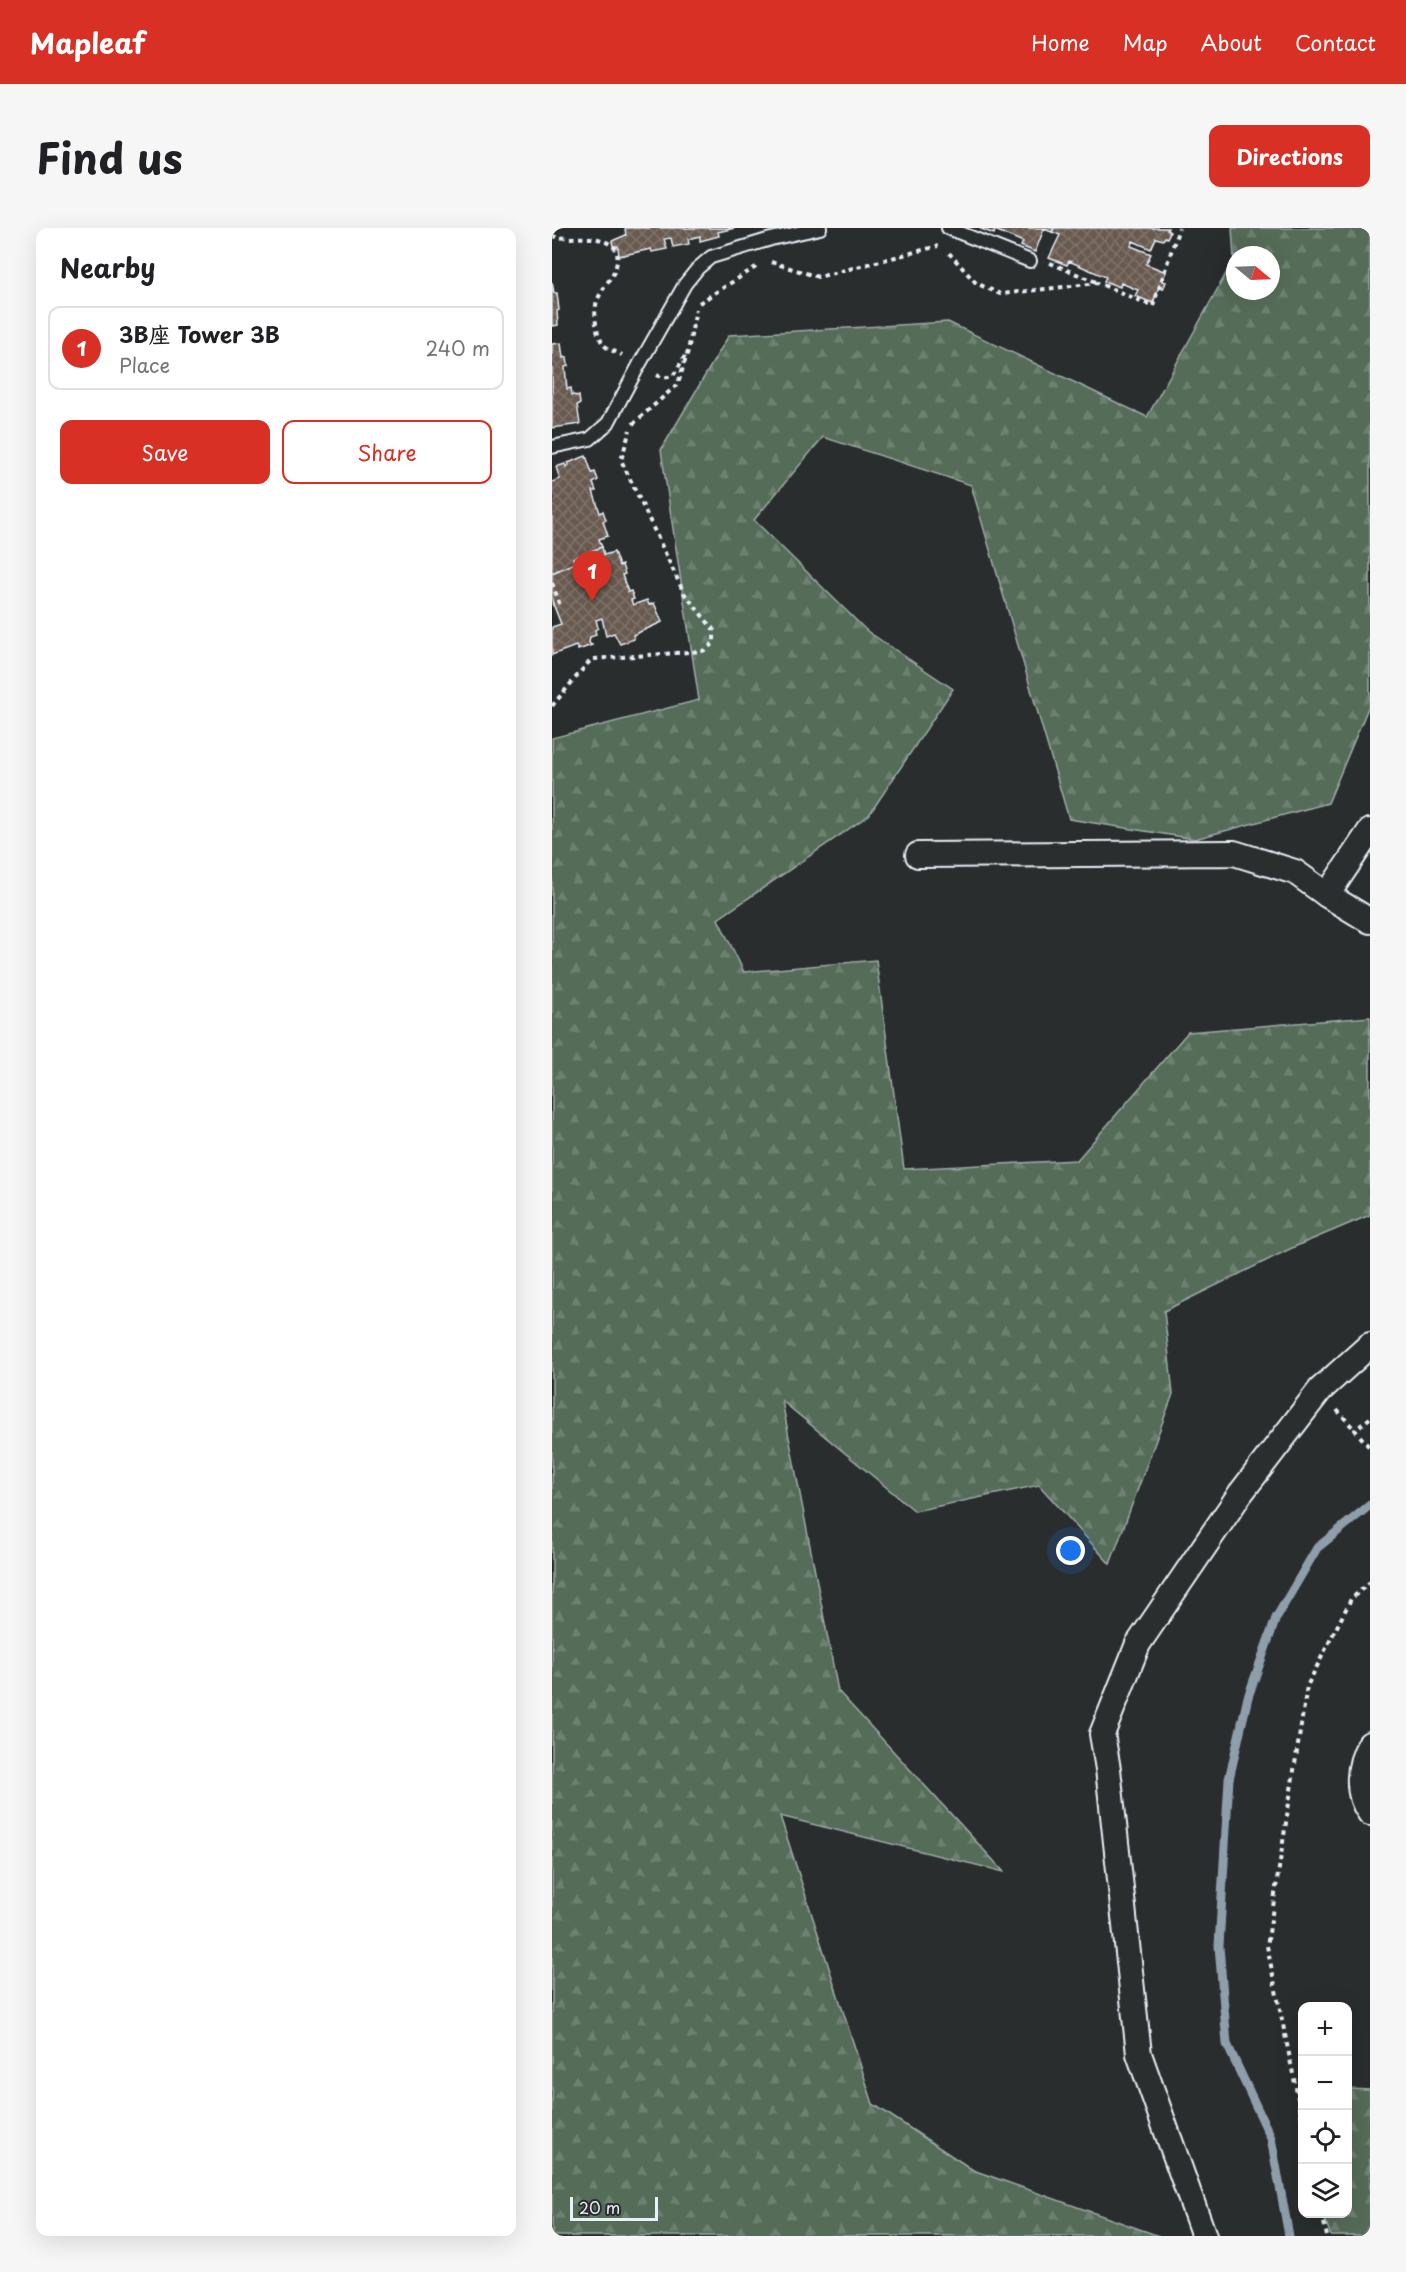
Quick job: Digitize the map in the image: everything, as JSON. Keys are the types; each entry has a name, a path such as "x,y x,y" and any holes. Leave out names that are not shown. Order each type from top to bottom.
{"street":[{"path":"1328,895 1370,831"},
{"path":"918,855 1234,854 1295,872 1370,921"},
{"path":"1204,2236 1139,2054 1108,1769 1102,1734 1138,1644 1240,1494 1320,1390 1370,1346"},
{"path":"1370,1744 1362,1758 1360,1779 1364,1804 1370,1813"}],"lane":[{"path":"552,447 590,439 608,423 685,284 711,257 771,239 820,228"},
{"path":"948,228 1030,261"}],"path":[{"path":"1030,261 1033,256 1153,306 1179,228"},
{"path":"552,236 599,238 617,250 616,270 597,302 597,326 605,346 663,378 673,376 688,351"},
{"path":"552,706 588,663 594,659 703,651 714,643 714,630 684,593 621,460 632,425 678,384 688,351 697,304 763,263 770,262 818,277 937,246 945,248 976,283 1000,294 1098,283"},
{"path":"552,583 559,602 552,605"},
{"path":"1370,1418 1355,1430 1370,1448"},
{"path":"1300,2110 1267,1946 1307,1686 1351,1599 1370,1582"},
{"path":"1323,2218 1327,2236"}],"green space":[{"path":"1232,228 1370,228 1370,703 1328,803 1195,839 1069,819 971,485 823,437 754,520 867,631 953,689 869,815 718,919 744,972 876,960 904,1169 1077,1160 1188,1032 1370,1017 1370,1215 1294,1247 1164,1311 1173,1394 1110,1564 1039,1485 915,1511 782,1401 838,1691 1004,1872 780,1816 873,2104 973,2170 1159,2236 552,2236 552,738 699,700 661,450 729,335 948,322 1147,417 1226,274 1226,300 1280,300 1280,246 1233,246"},
{"path":"1352,2089 1370,2090 1370,2236 1331,2236 1324,2218 1352,2218"}],"building":[{"path":"627,228 735,228 718,232 719,236 700,241 700,236 688,239 689,244 673,247 671,238 664,239 667,249 652,252 651,249 619,256 618,246 613,246 612,241 626,235 625,229"},
{"path":"979,228 1054,228 1052,232 1044,229 1035,252 1021,246 1023,242 995,230 994,234"},
{"path":"1054,228 1168,228 1170,232 1167,238 1163,240 1156,238 1151,249 1133,241 1131,246 1151,254 1146,264 1166,272 1162,281 1166,282 1163,289 1159,287 1153,303 1135,296 1138,290 1121,283 1120,287 1104,281 1106,277 1069,261 1067,265 1049,258 1060,235 1052,232"},
{"path":"552,282 554,293 557,293 559,310 557,311 558,325 552,326"},
{"path":"561,343 563,358 567,357 568,366 565,367 567,389 571,388 572,395 579,396 580,404 577,405 580,424 552,428 552,344"},
{"path":"586,456 592,473 595,472 598,480 593,483 596,491 593,491 600,513 603,511 606,520 603,521 608,536 599,539 602,547 573,558 575,563 552,573 552,482 560,479 556,467 565,464 566,467 568,463"},
{"path":"602,547 604,555 614,552 619,566 622,565 625,574 622,575 628,592 631,591 634,599 631,600 633,605 647,600 649,605 654,603 662,622 633,635 634,639 620,644 614,633 606,636 602,618 596,620 598,628 595,630 596,635 590,637 589,643 592,645 578,650 576,646 552,655 552,627 561,624 552,601 552,573 575,563 573,558"}],"waterway":[{"path":"1289,2236 1271,2138 1227,2044 1219,1946 1229,1779 1248,1697 1276,1618 1317,1548 1370,1505"}],"place":[{"name":"3B座 Tower 3B","path":"592,601"}]}
